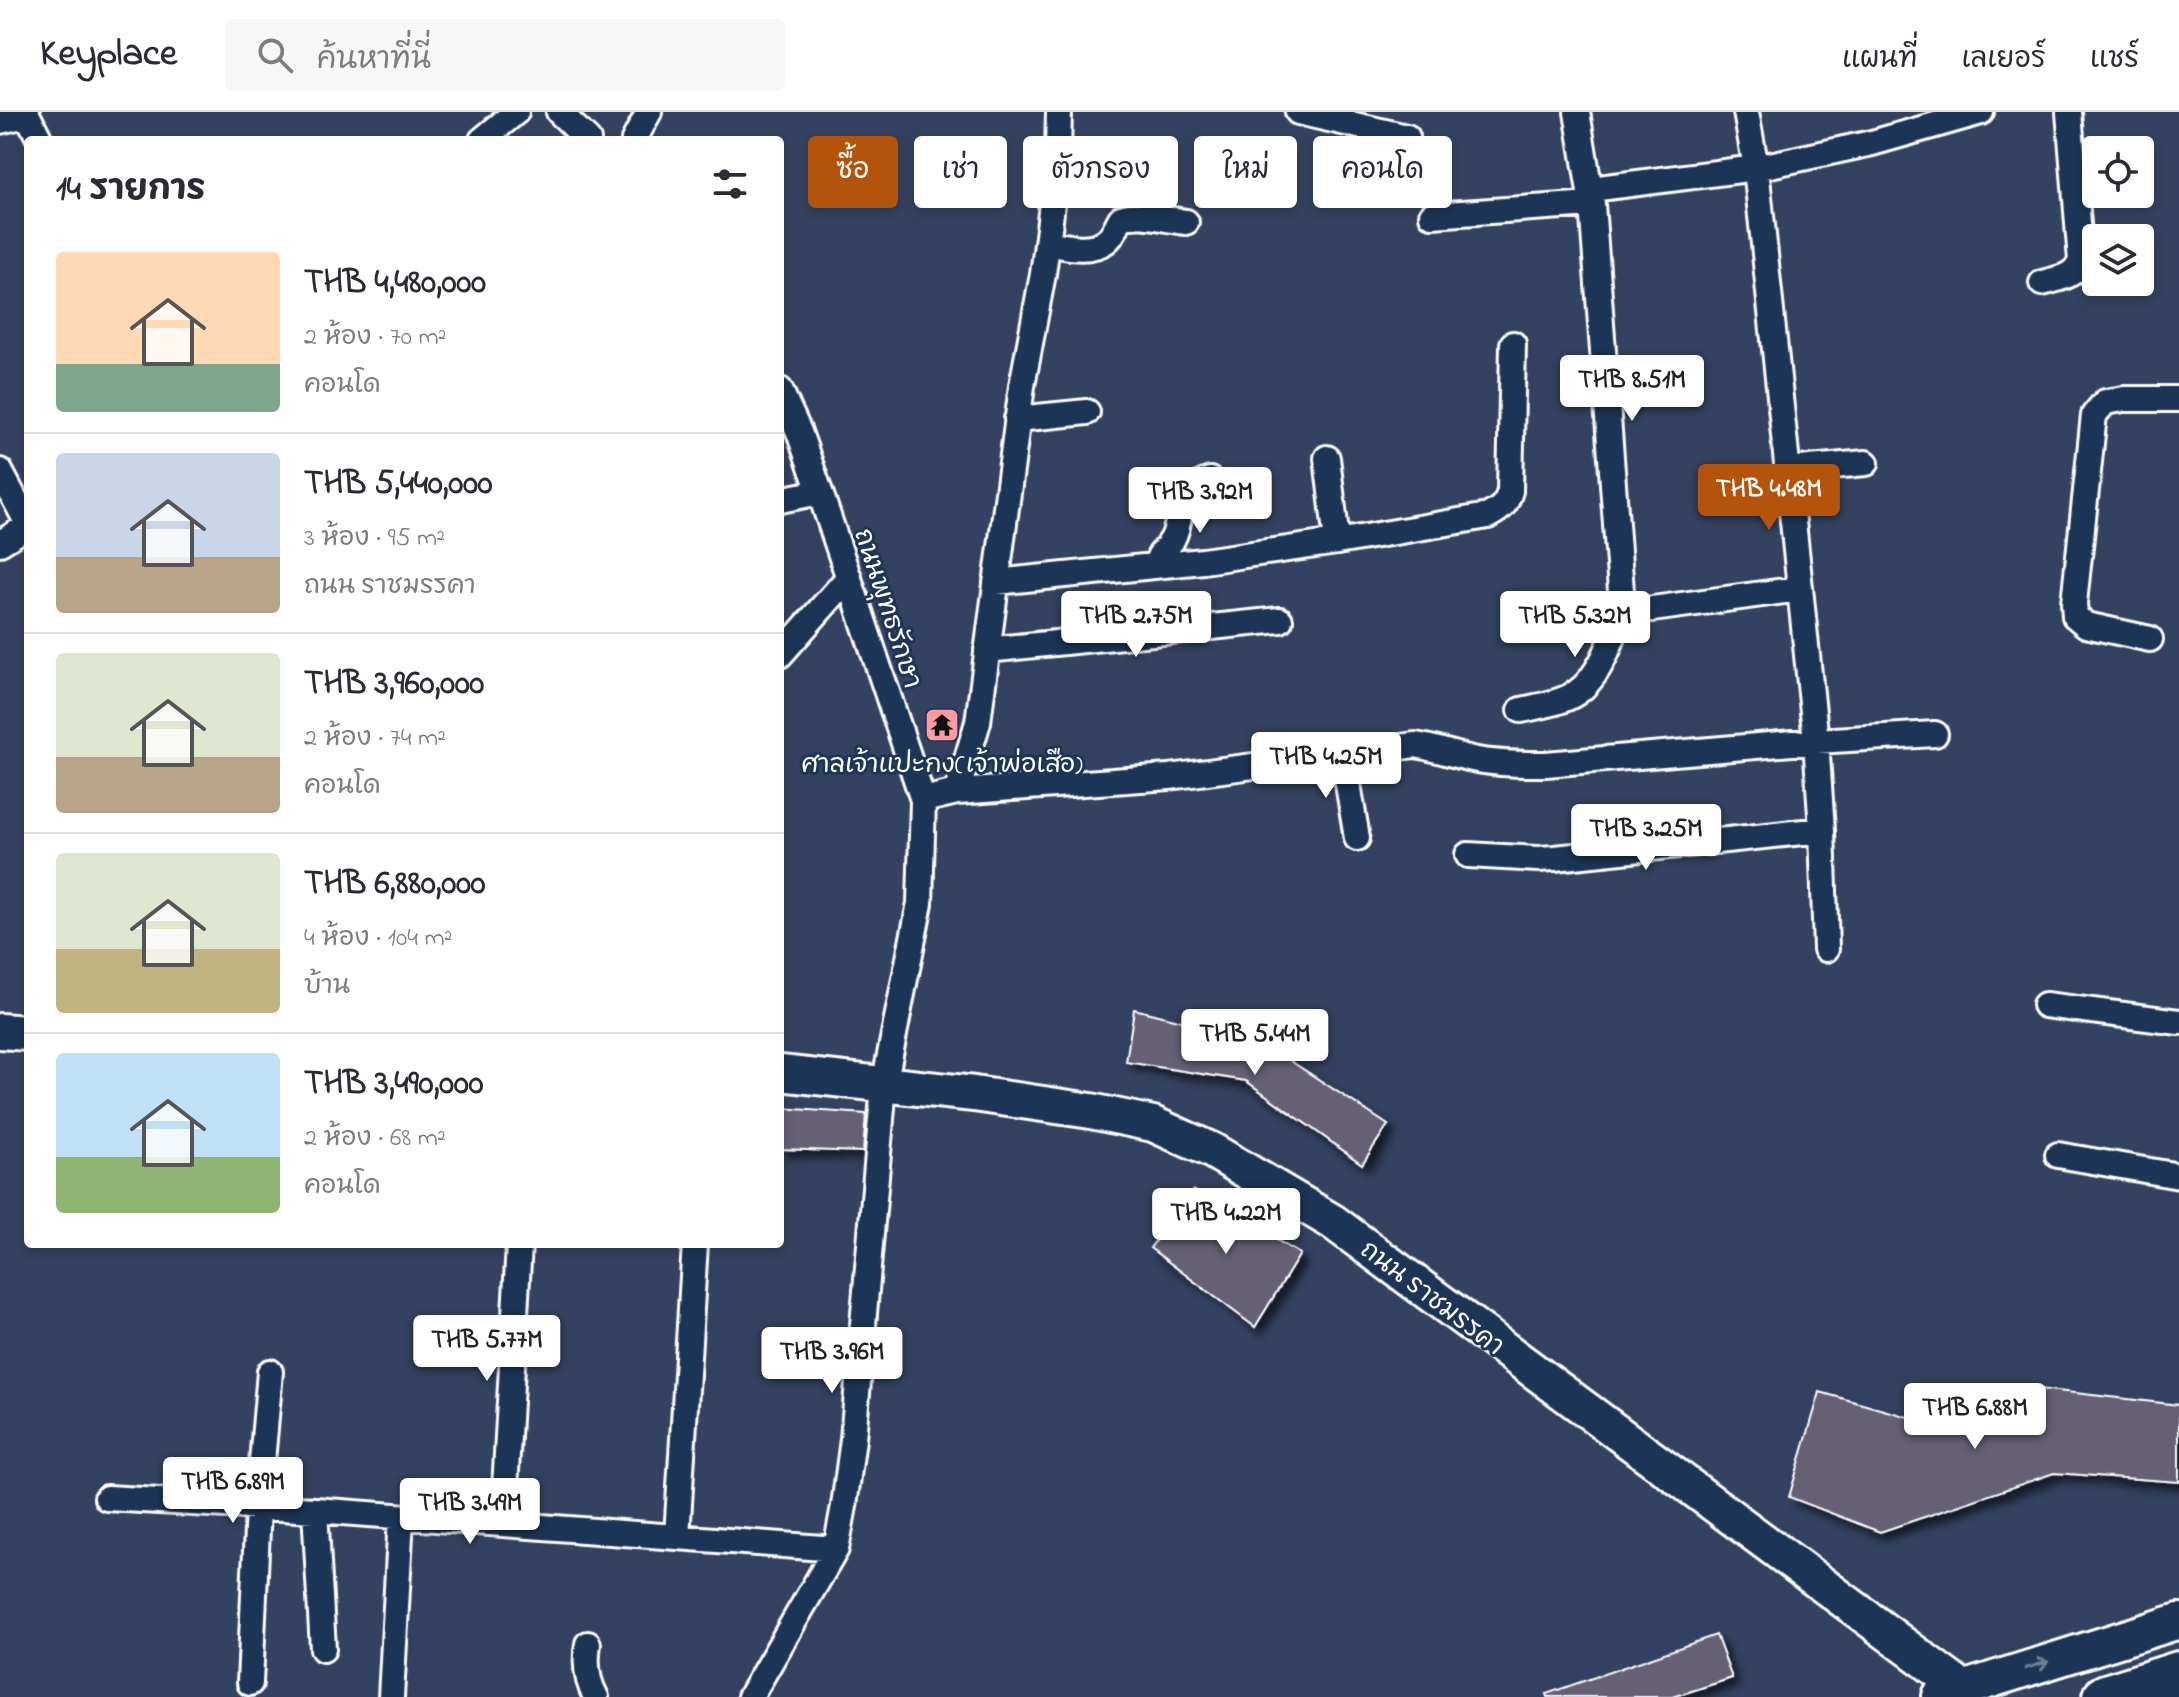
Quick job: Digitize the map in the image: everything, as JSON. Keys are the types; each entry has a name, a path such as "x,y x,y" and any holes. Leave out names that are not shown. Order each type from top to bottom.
{"highway":[{"path":"2106,1697 2179,1674"}],"street":[{"path":"487,136 516,112"},
{"path":"559,112 581,136"},
{"path":"636,136 649,112"},
{"path":"957,792 978,722 1017,419 1047,243 1058,151 1059,112"},
{"path":"1298,112 1403,136"},
{"path":"1521,710 1562,700 1578,692 1608,651 1625,605 1621,591 1592,196 1577,112"},
{"path":"1746,112 1756,168 1816,741 1826,949"},
{"path":"1432,215 1592,196 1756,168 1872,143 1981,112"},
{"path":"2042,283 2068,275 2079,268 2081,261 2069,112"},
{"path":"0,121 26,114 38,136"},
{"path":"1047,243 1072,248 1095,245 1106,241 1121,218 1126,216 1186,222"},
{"path":"996,582 1156,566 1337,542 1488,516 1501,509 1510,491 1513,344"},
{"name":"ถนนพุทธรักษา","path":"750,1697 836,1549 853,1439 884,1085 920,903 923,800 820,492 784,399"},
{"path":"2150,639 2086,625 2075,616 2094,415 2105,402 2179,399"},
{"path":"1017,419 1087,412"},
{"path":"1327,458 1337,542"},
{"path":"1787,470 1866,463"},
{"path":"0,471 24,517"},
{"path":"1156,566 1157,556 1174,536 1182,498 1195,486 1210,480"},
{"path":"784,499 820,492"},
{"path":"0,543 24,528"},
{"path":"784,650 849,577"},
{"path":"1625,605 1645,610 1799,589"},
{"path":"987,650 1280,620"},
{"path":"923,800 957,792 1169,777 1415,745 1505,764 1546,764 1935,734"},
{"path":"1343,754 1357,838"},
{"path":"1468,855 1555,858 1822,830"},
{"path":"2045,1005 2179,1022"},
{"path":"0,1031 24,1033"},
{"name":"ถนน ราชมรรคา","path":"784,1073 974,1094 1091,1111 1153,1124 1211,1150 1333,1222 1949,1693"},
{"path":"2058,1155 2179,1176"},
{"path":"503,1524 519,1248"},
{"path":"677,1536 695,1248"},
{"path":"250,1683 258,1507 270,1372"},
{"path":"107,1498 315,1510 836,1549"},
{"path":"315,1510 323,1649"},
{"path":"391,1697 401,1517"},
{"path":"1949,1693 2179,1621"},
{"path":"588,1644 585,1664 596,1697"}],"building":[{"path":"1134,1009 1260,1041 1388,1125 1362,1164 1246,1081 1126,1062"},
{"path":"784,1108 866,1114 863,1152 784,1149"},
{"path":"1193,1190 1300,1254 1255,1327 1150,1248"},
{"path":"2022,1387 2179,1405 2179,1482 2054,1473 1880,1532 1789,1497 1820,1392 1915,1419"},
{"path":"1716,1635 1732,1678 1673,1697 1547,1697 1546,1694"}],"place":[{"name":"ศาลเจ้าแปะกง(เจ้าพ่อเสือ)","path":"942,725"}]}
